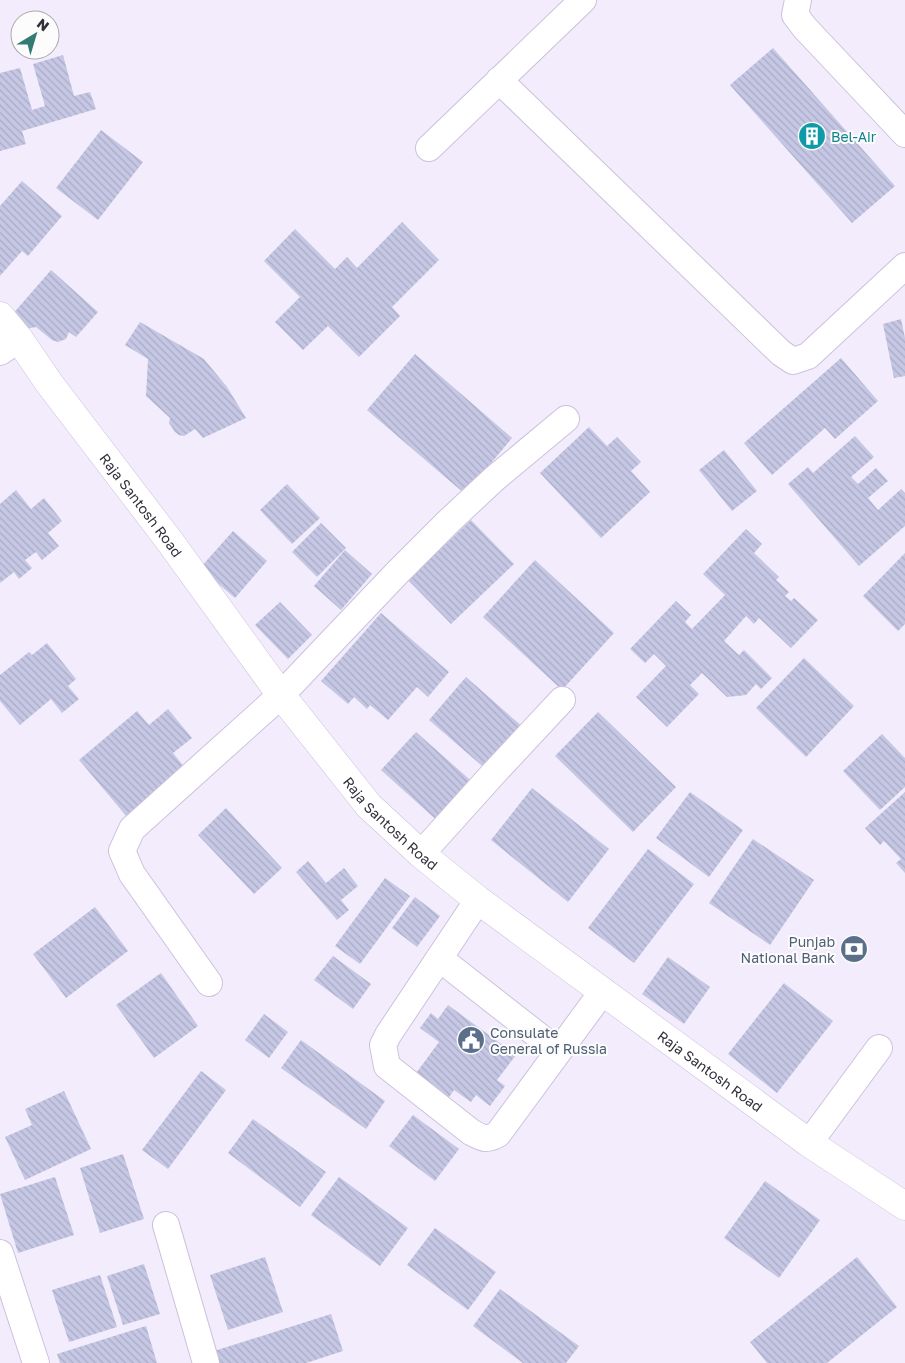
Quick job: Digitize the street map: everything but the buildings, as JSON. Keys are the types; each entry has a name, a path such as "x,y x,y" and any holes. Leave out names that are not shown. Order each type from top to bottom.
{"main road":[{"name":"Raja Santosh Road","path":"0,316 9,346 49,383 168,539 281,695 368,806 421,854 478,900 809,1143 905,1206"}],"street":[{"path":"429,148 583,0"},
{"path":"798,0 795,15 905,134"},
{"path":"499,80 781,353 793,361 808,356 905,266"},
{"path":"210,983 132,874 122,851 132,829 281,695 448,522 494,479 566,419"},
{"path":"421,854 562,700"},
{"path":"478,900 383,1045 387,1066 471,1132 489,1139 498,1134 603,990"},
{"path":"439,958 558,1051"},
{"path":"809,1143 879,1048"},
{"path":"166,1225 206,1363"},
{"path":"0,1253 36,1363"}],"place":[{"name":"Bel-Air","path":"812,136"},
{"name":"Punjab National Bank","path":"854,949"},
{"name":"Consulate General of Russia","path":"471,1040"}]}
